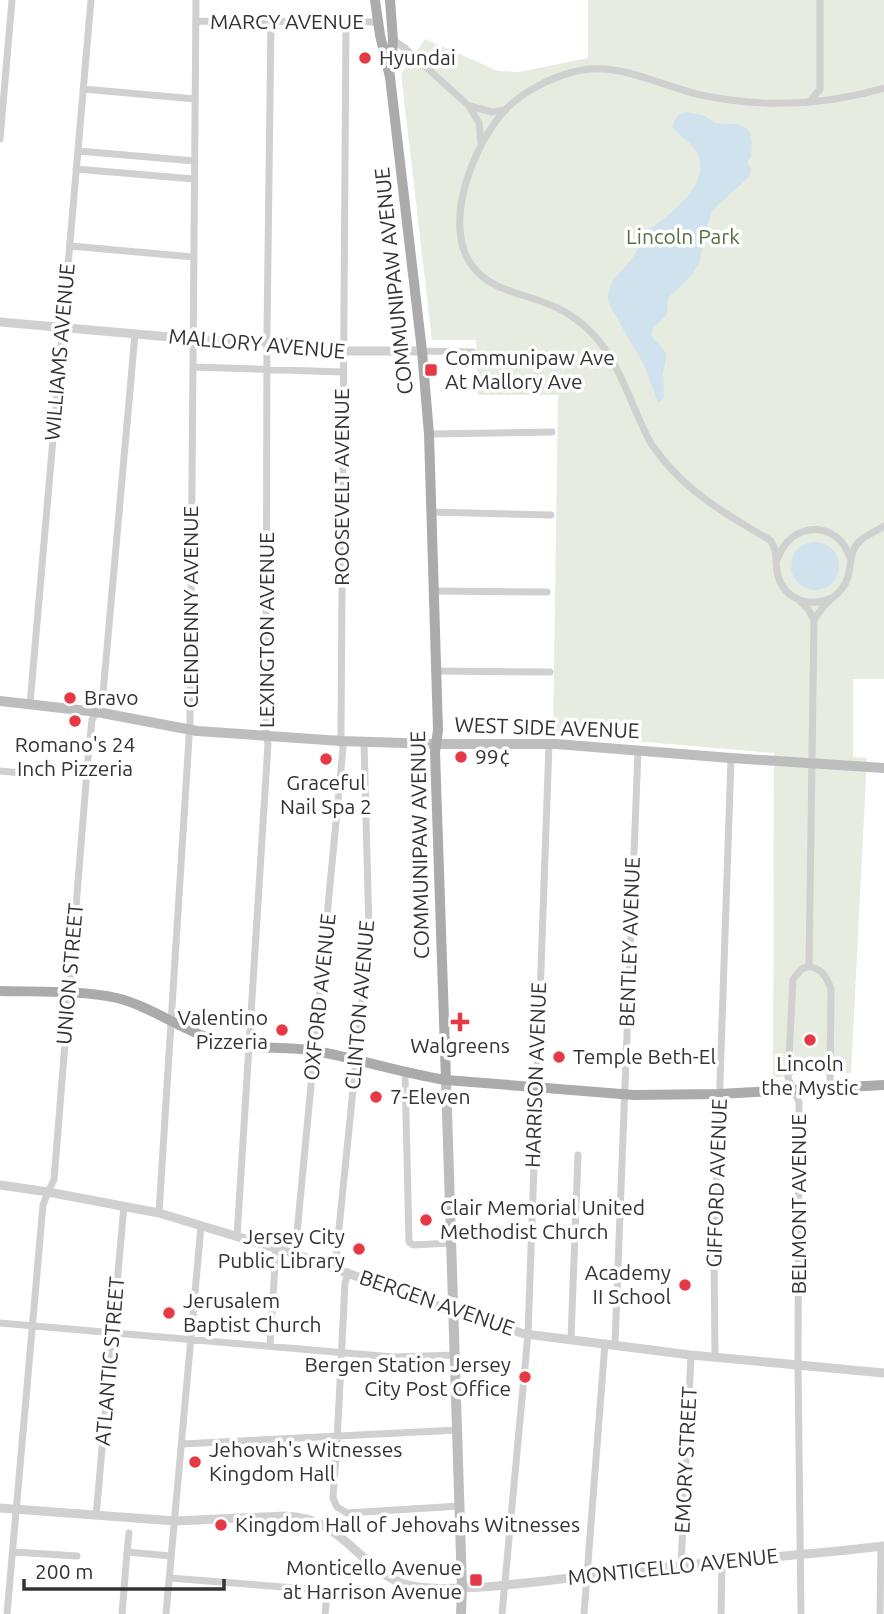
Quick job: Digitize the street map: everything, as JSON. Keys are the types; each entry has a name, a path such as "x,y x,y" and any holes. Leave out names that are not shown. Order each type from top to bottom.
{"main road":[{"name":"COMMUNIPAW AVENUE","path":"375,0 390,76 429,434 461,1614"},
{"name":"COMMUNIPAW AVENUE","path":"390,0 393,40 390,76"},
{"name":"WEST SIDE AVENUE","path":"0,701 97,712 190,730 364,742 549,744 884,768"},
{"path":"0,990 117,998 220,1042 250,1047 314,1050 446,1080 625,1094 719,1094 884,1084"}],"street":[{"path":"0,139 12,0"},
{"name":"WILLIAMS AVENUE","path":"30,704 91,0"},
{"name":"CLENDENNY AVENUE","path":"159,1213 190,730 196,0"},
{"path":"820,0 820,89 831,100"},
{"name":"MARCY AVENUE","path":"196,21 378,22"},
{"name":"LEXINGTON AVENUE","path":"237,1237 268,744 267,341 271,22"},
{"name":"ROOSEVELT AVENUE","path":"341,741 345,23"},
{"path":"393,40 469,106 479,123 481,143"},
{"path":"830,1087 831,989 818,968 809,966 814,620 808,609 781,585 777,574 775,546 770,540 711,505 690,488 650,442 608,355 589,330 548,303 496,286 472,266 463,246 460,215 467,180 481,143 506,110 552,79 573,72 593,68 622,71 676,89 740,102 773,104 831,100 884,88"},
{"path":"83,89 195,99"},
{"path":"809,102 820,89"},
{"path":"469,106 492,112 506,110"},
{"path":"78,151 195,161"},
{"path":"76,169 194,179"},
{"path":"70,246 194,257"},
{"name":"MALLORY AVENUE","path":"0,322 193,339 289,342 326,351 473,352"},
{"name":"UNION STREET","path":"7,1614 43,1205 54,1181 88,758 92,720 102,701 103,692 135,334"},
{"path":"193,367 342,372"},
{"path":"429,434 552,432"},
{"path":"431,512 551,515"},
{"path":"850,559 860,540 884,526"},
{"path":"777,562 778,555 790,538 810,530 830,533 847,550 850,559 849,575 843,589 831,598 814,620"},
{"path":"434,592 547,593"},
{"path":"798,600 815,603 831,598"},
{"path":"435,671 550,672"},
{"name":"OXFORD AVENUE","path":"295,1254 337,823 343,748 341,741"},
{"name":"CLINTON AVENUE","path":"335,1268 369,931 364,742"},
{"name":"HARRISON AVENUE","path":"502,1614 528,1334 549,744"},
{"name":"BENTLEY AVENUE","path":"584,1614 610,1344 625,1094 638,750"},
{"name":"GIFFORD AVENUE","path":"715,1357 714,1259 731,758"},
{"path":"0,771 32,774"},
{"name":"BELMONT AVENUE","path":"801,1614 799,1102 788,1079 793,979 809,966"},
{"path":"405,1072 409,1242 413,1245 451,1243"},
{"path":"571,1338 578,1155"},
{"name":"BERGEN AVENUE","path":"0,1185 159,1213 295,1254 454,1312 528,1334 691,1355 884,1373"},
{"name":"ATLANTIC STREET","path":"96,1516 124,1206"},
{"path":"166,1614 201,1226"},
{"path":"270,1346 275,1248"},
{"path":"348,1272 345,1283 334,1503 340,1510 351,1513 460,1506"},
{"path":"0,1323 393,1357 456,1355"},
{"name":"EMORY STREET","path":"681,1565 691,1355"},
{"path":"182,1444 458,1430"},
{"name":"MONTICELLO AVENUE","path":"0,1508 175,1521 302,1517 330,1528 376,1569 399,1582 415,1587 451,1589 882,1546"},
{"path":"122,1614 129,1533"},
{"path":"880,1614 882,1546"},
{"path":"14,1552 77,1556"},
{"path":"127,1552 171,1556"},
{"path":"721,1614 722,1562"},
{"path":"170,1578 321,1590 327,1595 325,1614"}],"green space":[{"name":"Lincoln Park","path":"588,0 884,0 884,679 853,679 853,757 867,758 851,1073 773,1078 774,753 553,734 558,395 478,395 476,340 432,340 401,74 425,39 498,71 519,72 588,58"}],"water":[{"path":"686,112 703,115 715,123 736,124 746,128 752,141 751,157 747,162 751,169 749,177 712,212 699,264 691,276 668,298 667,315 653,328 653,338 666,354 663,373 664,397 658,402 644,365 609,304 608,296 612,283 635,254 645,233 676,208 696,184 700,165 698,155 672,127 678,115"},
{"path":"815,542 832,549 839,566 832,583 815,590 798,583 791,566 798,549"}],"place":[{"name":"Hyundai","path":"365,58"},
{"name":"Communipaw Ave At Mallory Ave","path":"431,370"},
{"name":"Bravo","path":"70,698"},
{"name":"Romano's 24 Inch Pizzeria","path":"75,721"},
{"name":"99¢","path":"461,757"},
{"name":"Graceful Nail Spa 2","path":"326,759"},
{"name":"Walgreens","path":"460,1022"},
{"name":"Valentino Pizzeria","path":"282,1030"},
{"name":"Lincoln the Mystic","path":"810,1040"},
{"name":"Temple Beth-El","path":"559,1057"},
{"name":"7-Eleven","path":"376,1097"},
{"name":"Clair Memorial United Methodist Church","path":"426,1220"},
{"name":"Jersey City Public Library","path":"359,1249"},
{"name":"Academy II School","path":"685,1285"},
{"name":"Jerusalem Baptist Church","path":"169,1313"},
{"name":"Bergen Station Jersey City Post Office","path":"525,1377"},
{"name":"Jehovah's Witnesses Kingdom Hall","path":"195,1462"},
{"name":"Kingdom Hall of Jehovahs Witnesses","path":"221,1525"},
{"name":"Monticello Avenue at Harrison Avenue","path":"476,1580"}]}
